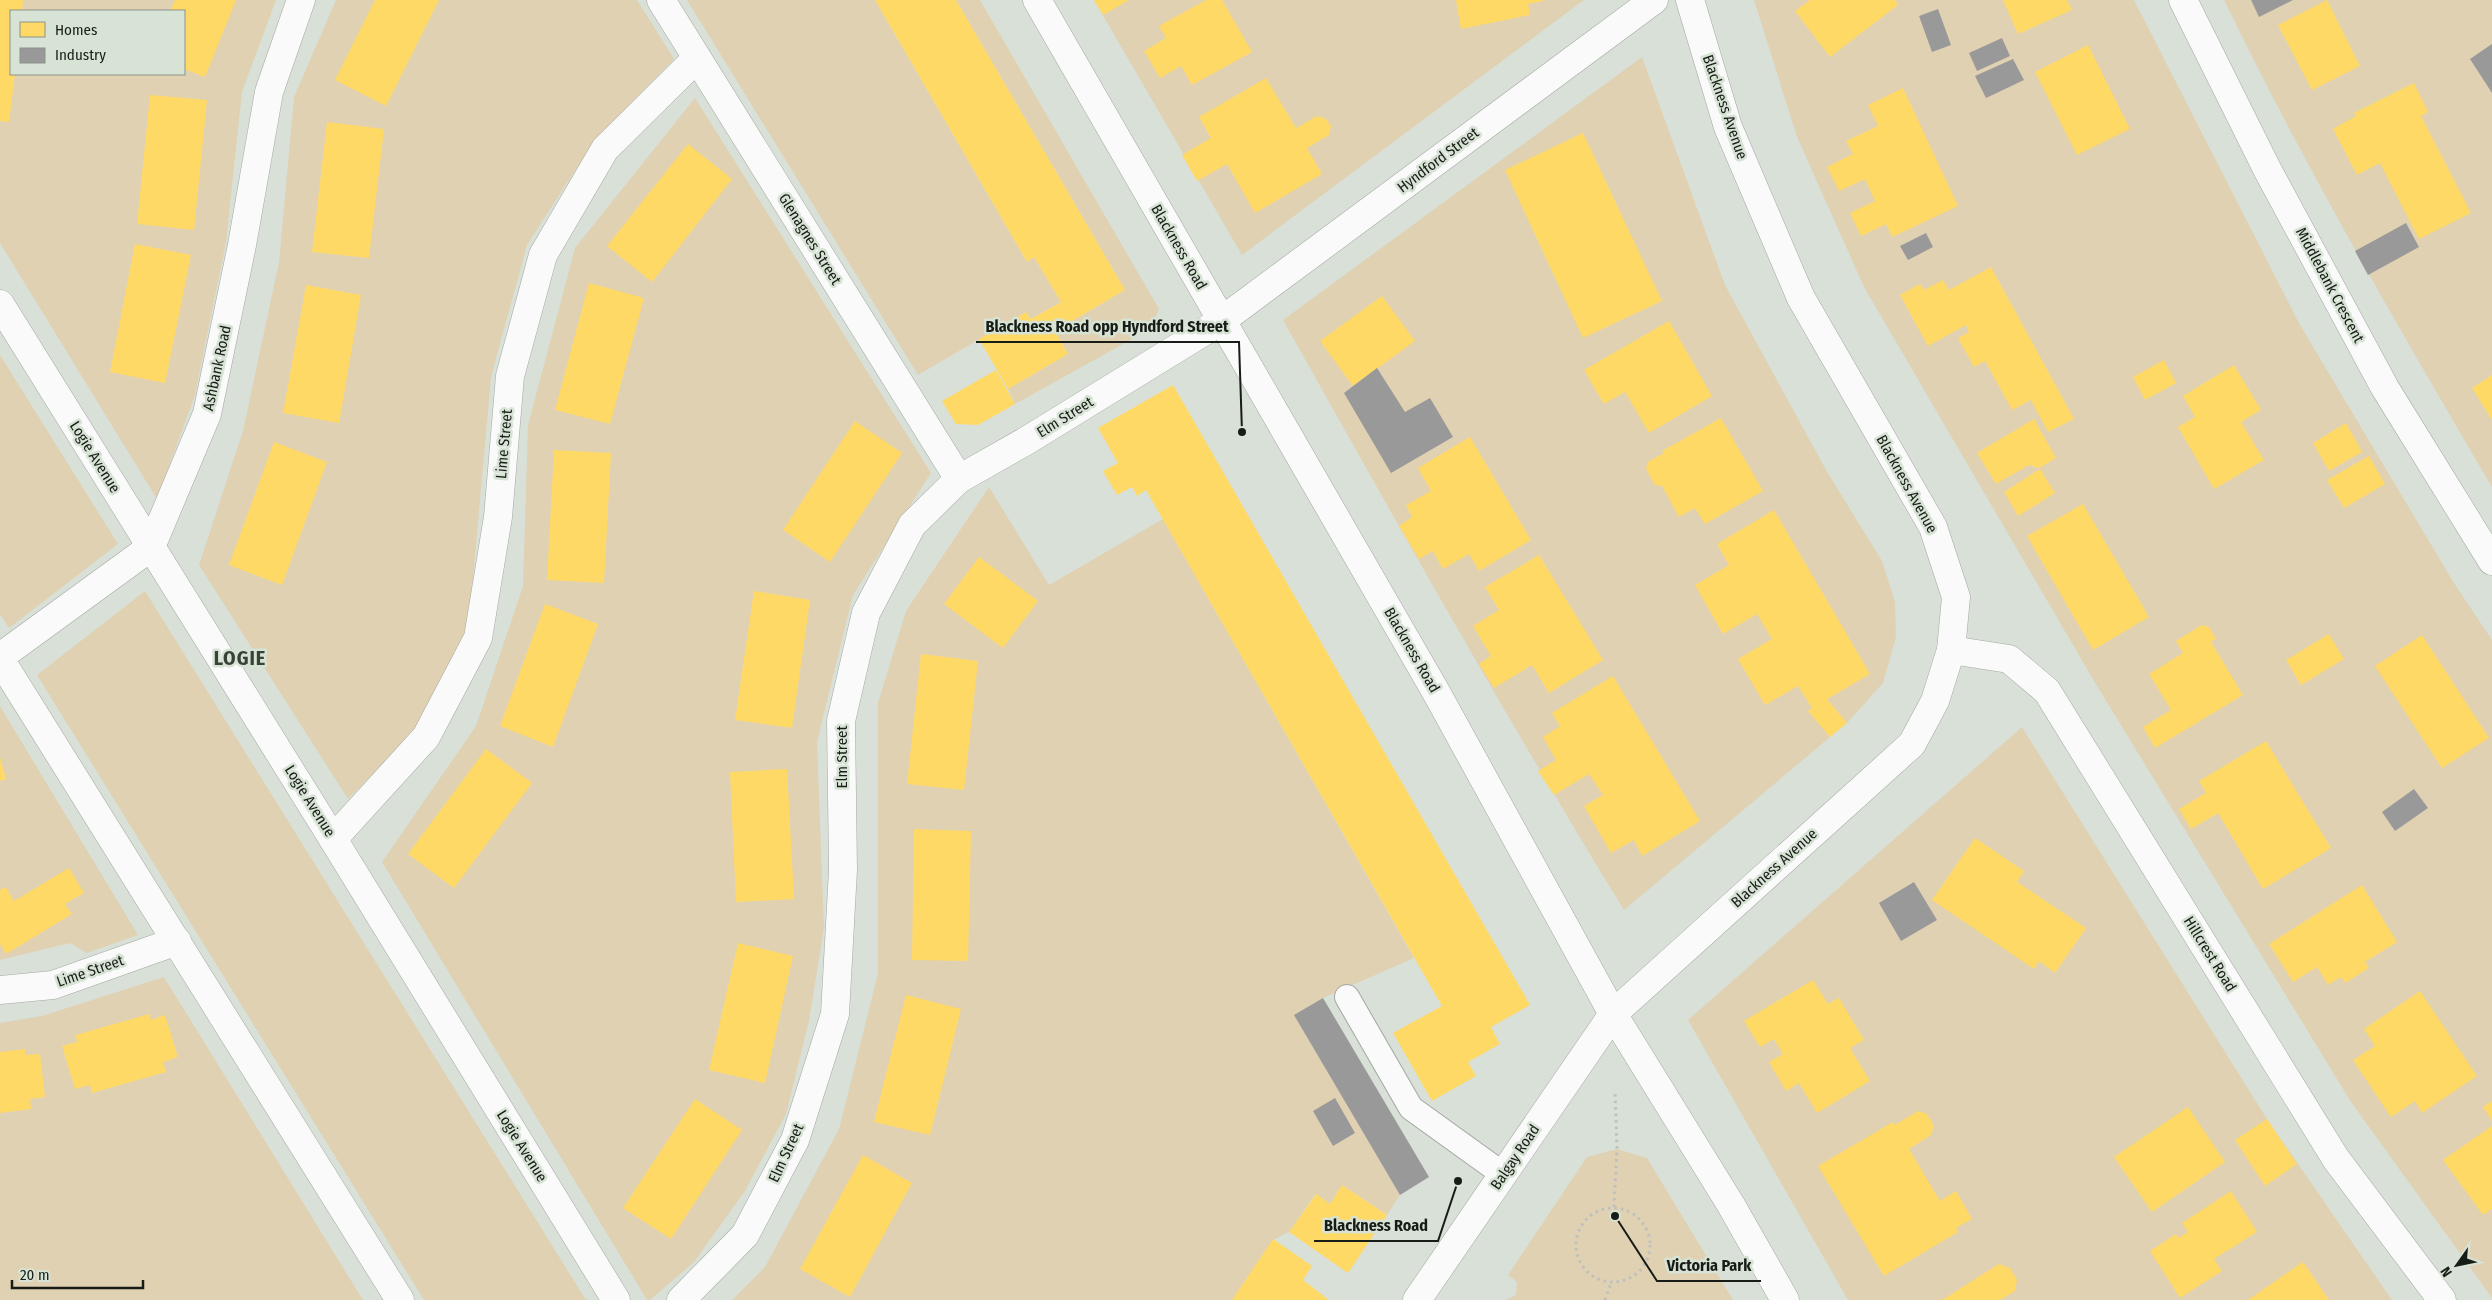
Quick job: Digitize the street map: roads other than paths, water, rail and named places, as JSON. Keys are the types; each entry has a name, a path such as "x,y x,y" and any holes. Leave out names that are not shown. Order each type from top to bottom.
{"street":[{"name":"Ashbank Road","path":"151,547 208,414 242,245 269,92 301,0"},
{"name":"Glenagnes Street","path":"661,0 959,479"},
{"name":"Blackness Road","path":"1037,0 1436,692 1612,1014 1732,1205 1786,1300"},
{"name":"Hyndford Street","path":"1221,321 1654,0"},
{"name":"Blackness Avenue","path":"1612,1014 1912,744 1935,701 1951,650 1956,597 1933,527 1801,298 1728,127 1690,0"},
{"name":"Middlebank Crescent","path":"2183,0 2267,169 2385,388 2492,561"},
{"name":"Lime Street","path":"333,839 426,737 478,638 498,517 510,376 543,256 605,149 698,58"},
{"name":"Logie Avenue","path":"0,304 333,839 616,1300"},
{"name":"Elm Street","path":"681,1300 745,1235 795,1140 835,1014 843,870 841,721 866,613 912,524 959,479 1026,441 1221,321"},
{"path":"151,547 0,658 400,1300"},
{"name":"Hillcrest Road","path":"1951,650 2009,659 2047,691 2336,1158 2442,1300"},
{"name":"Lime Street","path":"0,990 53,985 177,941"},
{"name":"Balgay Road","path":"1418,1300 1612,1014"}],"lane":[{"path":"1347,997 1411,1108 1504,1175"}],"place":[{"name":"Blackness Road opp Hyndford Street","path":"1242,432"},
{"name":"Blackness Road","path":"1458,1181"},
{"name":"Victoria Park","path":"1615,1216"}],"district":[{"name":"LOGIE","path":"240,658"}]}
